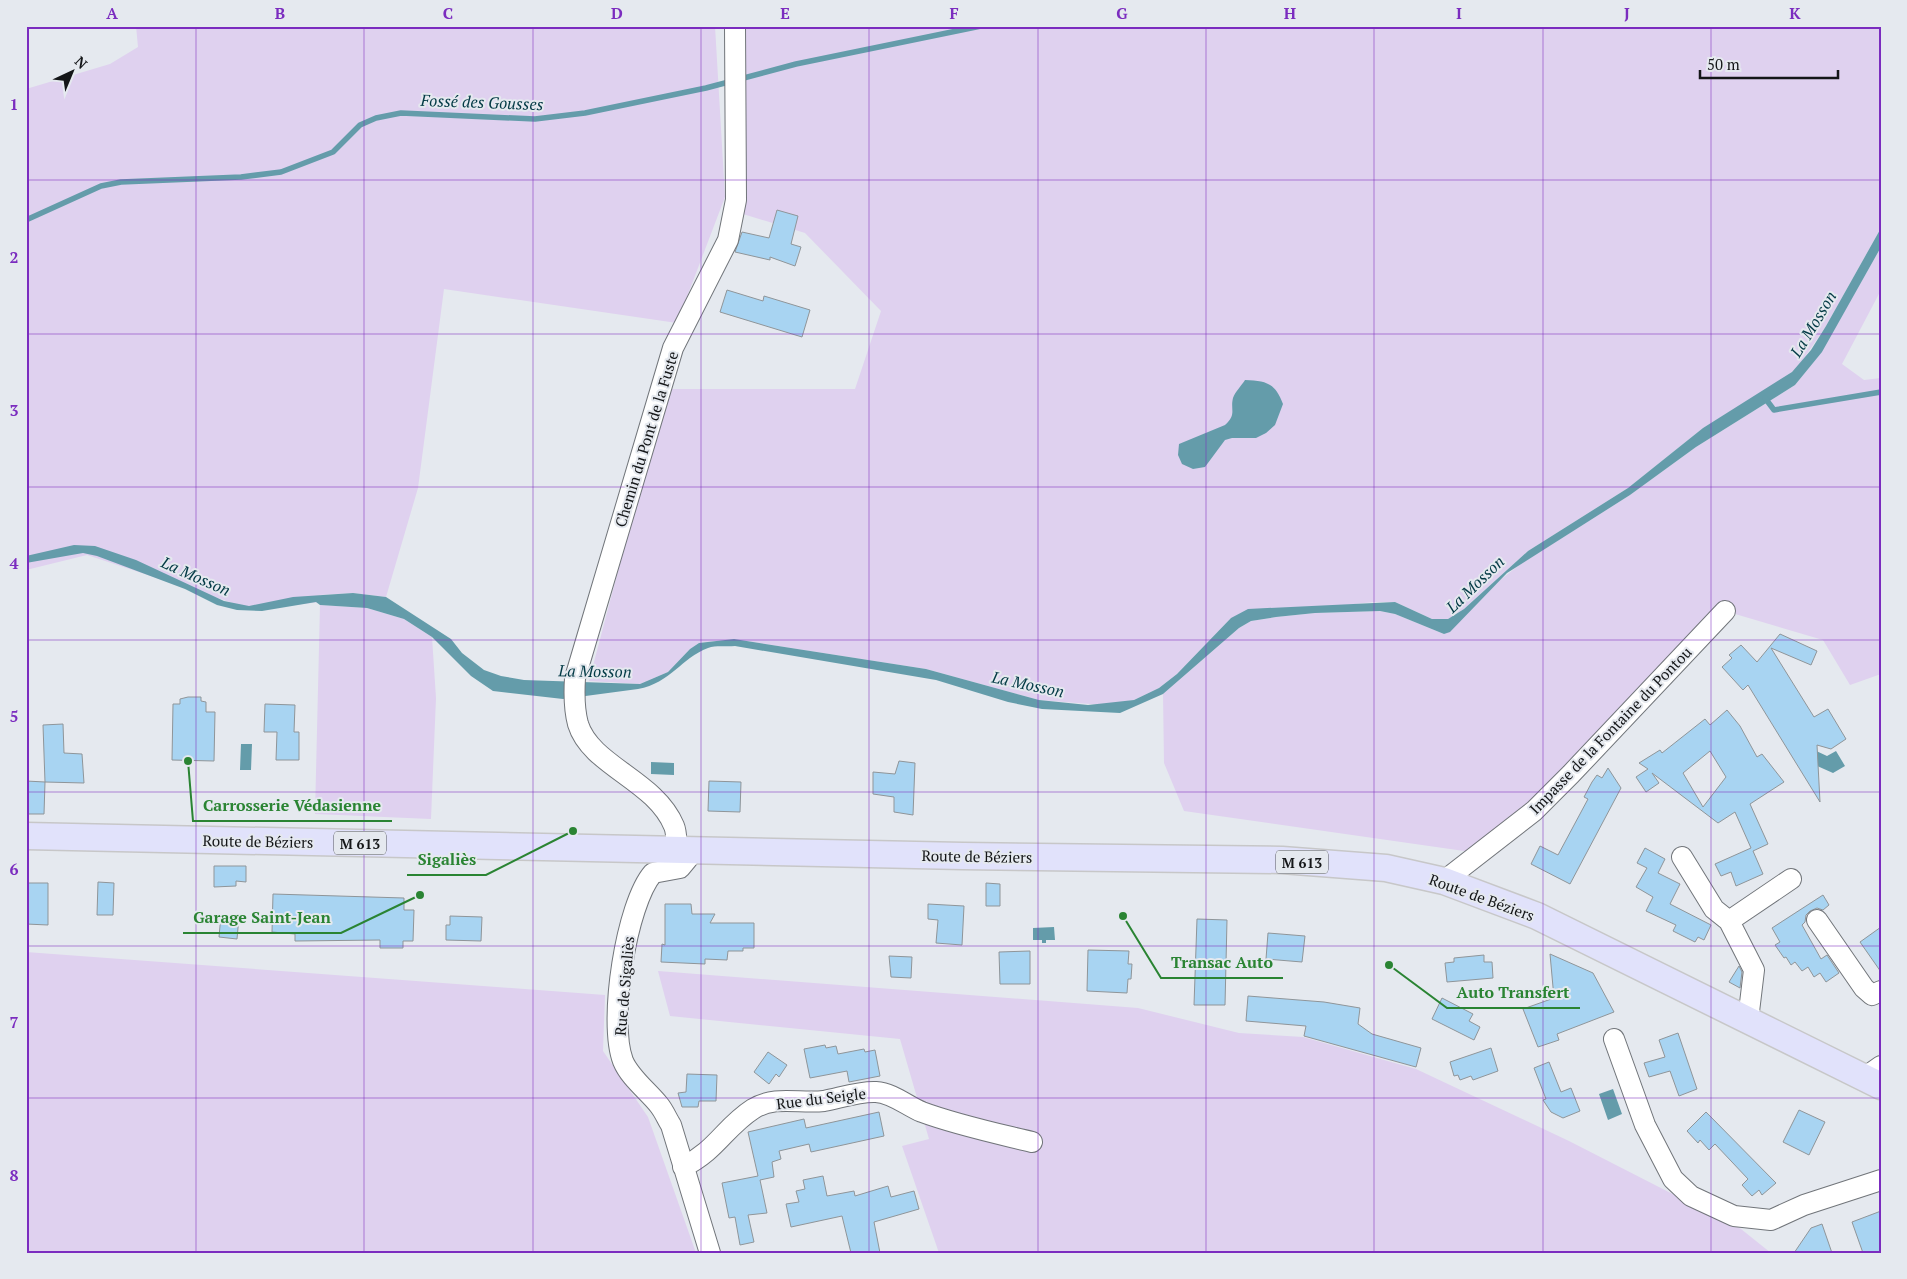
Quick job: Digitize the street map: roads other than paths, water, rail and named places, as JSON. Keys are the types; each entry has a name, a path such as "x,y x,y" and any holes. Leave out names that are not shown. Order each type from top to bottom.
{"main road":[{"name":"Route de Béziers","path":"26,836 1282,860 1386,868 1444,881 1537,916 1748,1020 1875,1077"}],"street":[{"name":"Chemin du Pont de la Fuste","path":"685,850 665,810 649,791 588,744 579,726 574,702 575,678 673,348 728,240 736,200 735,26"},
{"name":"Impasse de la Fontaine du Pontou","path":"1444,881 1534,811 1572,774 1725,611"},
{"name":"Rue de Sigaliès","path":"685,850 680,868 653,873 637,899 622,966 618,1033 624,1063 660,1106 671,1125 710,1253"},
{"path":"1682,857 1714,909 1729,921 1754,970 1748,1020"},
{"path":"1729,921 1791,879"},
{"path":"1817,920 1864,988 1872,995 1881,991"},
{"path":"1614,1039 1646,1125 1673,1179 1691,1196 1734,1216 1771,1220 1804,1205 1881,1180"},
{"name":"Rue du Seigle","path":"683,1167 700,1159 710,1151 754,1108 786,1099 821,1101 875,1092 886,1094 920,1111 947,1120 1032,1142"}],"water":[{"path":"1881,228 1881,247 1822,352 1795,385 1696,447 1630,495 1507,573 1450,632 1444,634 1395,614 1380,611 1315,613 1251,621 1239,628 1163,694 1120,713 1042,709 1008,702 936,680 735,646 708,648 690,658 668,676 649,686 638,689 563,699 493,691 471,676 432,637 404,619 367,608 320,605 316,602 262,611 237,610 217,605 185,589 97,556 83,553 26,563 26,556 74,545 95,546 136,560 224,601 249,606 293,597 353,593 386,597 451,639 462,653 484,670 501,676 524,680 640,684 668,672 690,649 699,643 734,639 926,669 1039,700 1088,705 1134,700 1159,688 1177,674 1231,618 1248,609 1395,602 1432,619 1448,619 1464,609 1528,551 1628,488 1703,428 1792,372 1811,350 1826,326"},
{"path":"1245,380 1265,382 1277,392 1283,404 1275,425 1266,433 1256,438 1232,438 1225,440 1205,467 1193,469 1182,464 1178,455 1179,444 1225,425 1232,415 1234,396"},
{"path":"241,744 252,744 251,770 240,770"},
{"path":"1812,749 1827,756 1836,751 1845,766 1833,773 1806,761"},
{"path":"651,762 674,763 674,775 651,774"},
{"path":"1054,927 1055,940 1046,940 1046,943 1042,943 1042,940 1033,940 1033,928"},
{"path":"1613,1089 1622,1114 1608,1120 1599,1094"}],"waterway":[{"name":"Fossé des Gousses","path":"26,220 101,186 121,182 241,177 281,172 333,152 360,125 376,118 401,113 535,119 585,113 706,88 796,64 981,26"},
{"path":"1765,398 1774,410 1881,392"}],"place":[{"name":"Carrosserie Védasienne","path":"188,761"},
{"name":"Sigaliès","path":"573,831"},
{"name":"Garage Saint-Jean","path":"420,895"},
{"name":"Transac Auto","path":"1123,916"},
{"name":"Auto Transfert","path":"1389,965"}],"water label":[{"name":"La Mosson","path":"1813,324"},
{"name":"La Mosson","path":"196,576"},
{"name":"La Mosson","path":"1475,584"},
{"name":"La Mosson","path":"595,671"},
{"name":"La Mosson","path":"1028,684"}]}
